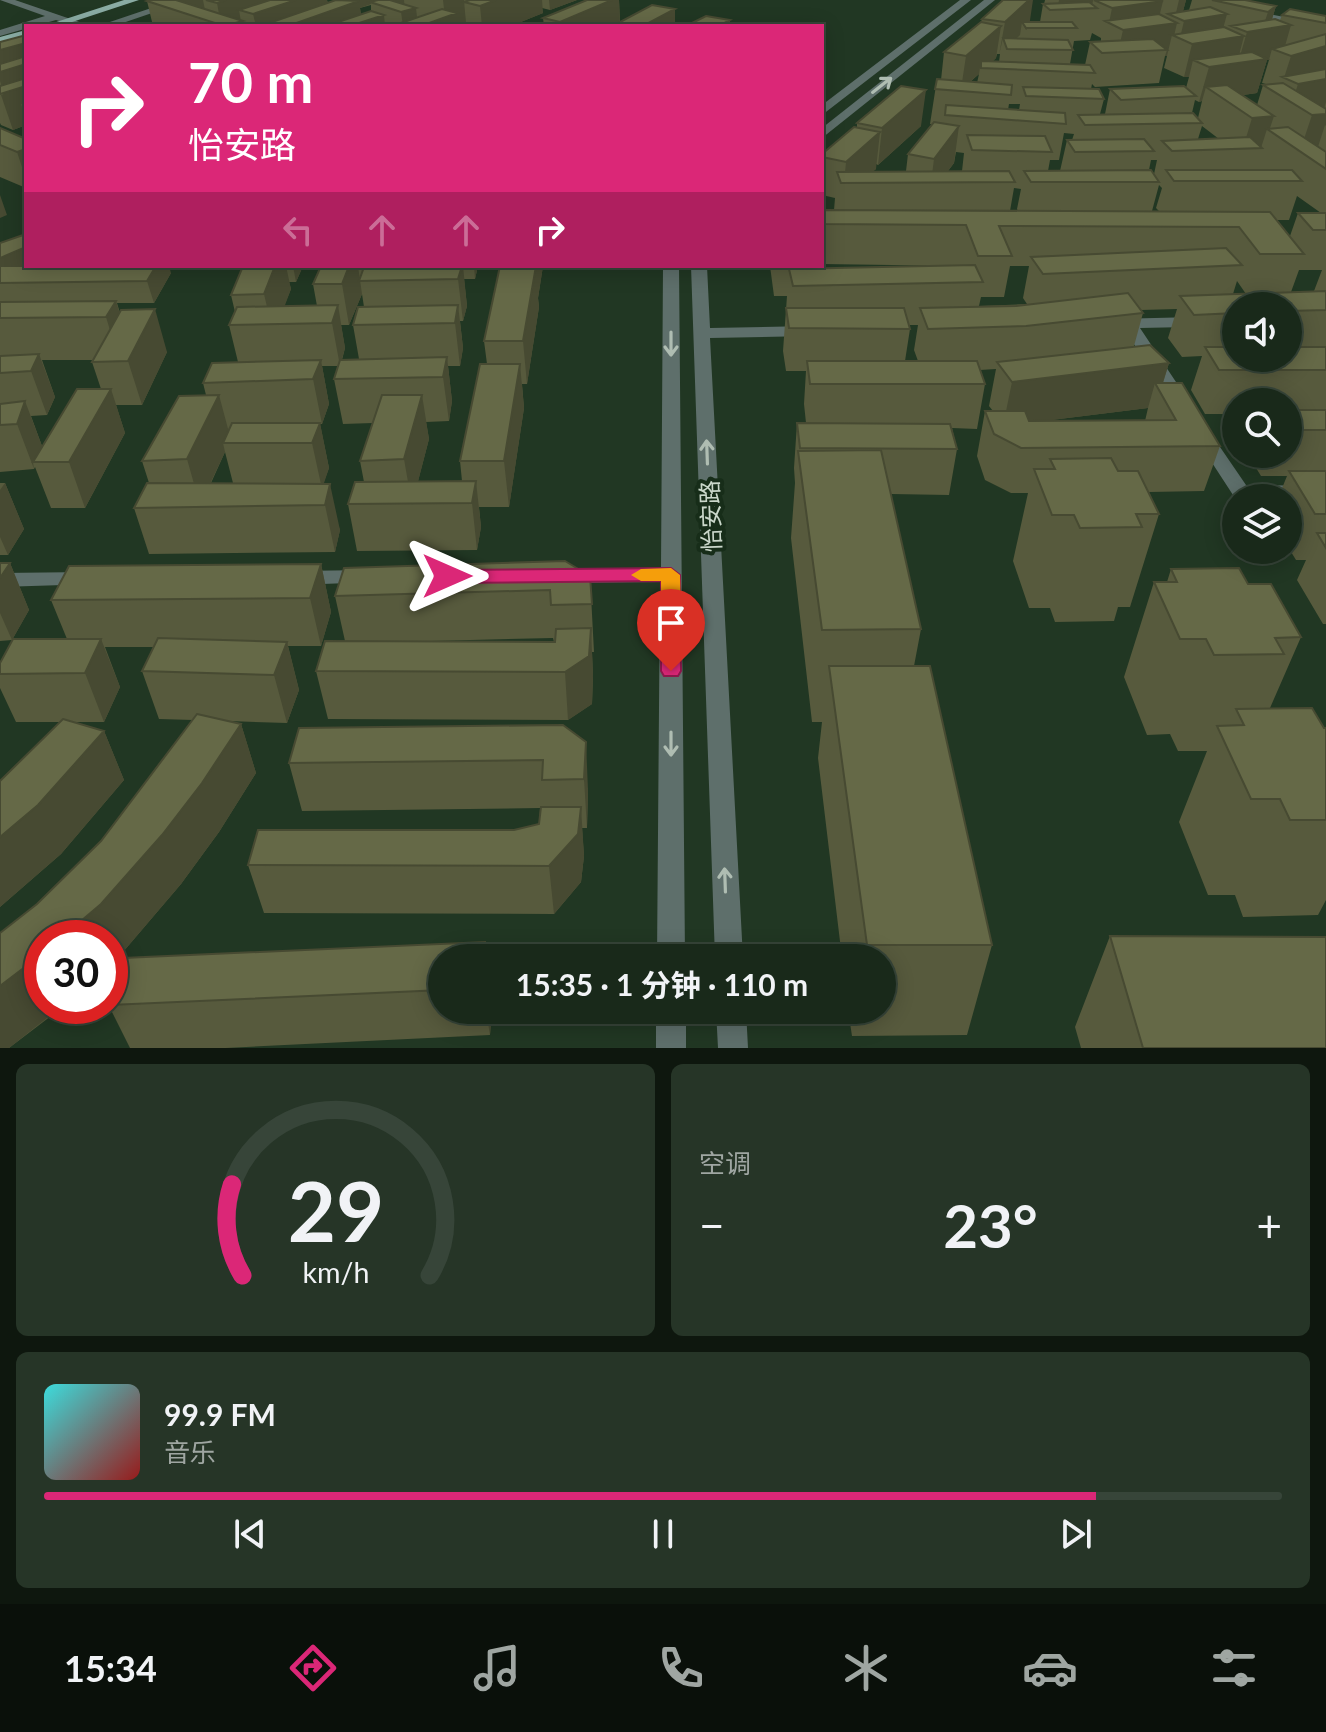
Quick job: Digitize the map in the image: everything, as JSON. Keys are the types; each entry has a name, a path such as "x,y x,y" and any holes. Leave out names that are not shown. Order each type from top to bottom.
{"main road":[{"path":"70,16 134,0"},
{"path":"94,24 171,0"},
{"path":"0,40 24,34"},
{"path":"0,51 24,45"}],"street":[{"path":"5,0 52,21 70,16 84,24"},
{"path":"109,24 185,0"},
{"path":"824,109 966,0"},
{"path":"824,132 990,0"},
{"path":"1236,13 1326,31"},
{"path":"0,33 24,27"},
{"name":"怡安路","path":"671,268 671,944"},
{"name":"怡安路","path":"699,268 728,944"},
{"path":"1097,325 1222,321"},
{"path":"1129,324 1240,491 1326,492"},
{"path":"702,333 828,330"},
{"path":"543,576 671,575"},
{"path":"272,578 383,577"},
{"path":"0,580 112,579"},
{"path":"671,1024 671,1048"},
{"path":"732,1024 733,1048"}],"building":[{"path":"176,0 243,21 218,24 147,1"},
{"path":"270,0 296,0 253,14 239,10"},
{"path":"336,0 359,1 294,24 272,22"},
{"path":"390,0 416,8 401,12 370,2"},
{"path":"496,0 480,6 464,2"},
{"path":"587,0 612,0 560,22 543,18"},
{"path":"1003,0 1029,0 1005,22 982,19"},
{"path":"1094,0 1160,0 1163,1 1112,8"},
{"path":"1212,0 1245,0 1276,6 1268,12"},
{"path":"1089,2 1097,8 1050,10 1043,4"},
{"path":"652,5 675,9 647,24 620,22"},
{"path":"1210,7 1227,14 1184,21 1168,14"},
{"path":"442,9 457,13 427,24 398,24"},
{"path":"1290,9 1326,16 1326,23 1282,15"},
{"path":"371,11 384,15 356,24 332,24"},
{"path":"1159,14 1177,23 1123,30 1105,21"},
{"path":"706,16 730,20 723,24 690,24"},
{"path":"1275,19 1291,25 1247,32 1231,26"},
{"path":"981,22 1001,26 966,56 944,52"},
{"path":"1022,22 1072,22 1077,28 1026,28"},
{"path":"1224,27 1244,36 1192,44 1172,35"},
{"path":"1326,34 1326,46 1291,56 1272,49"},
{"path":"24,36 24,44 0,50 0,42"},
{"path":"1003,38 1068,40 1073,50 1007,49"},
{"path":"1153,39 1167,50 1102,53 1090,42"},
{"path":"1252,52 1267,59 1209,67 1193,60"},
{"path":"24,57 24,65 0,72 0,64"},
{"path":"981,61 1090,65 1095,73 981,68"},
{"path":"1326,69 1326,79 1298,84 1282,77"},
{"path":"24,79 24,87 0,94 0,86"},
{"path":"937,79 1012,85 1011,95 935,89"},
{"path":"1283,83 1326,109 1326,114 1312,115 1263,85"},
{"path":"1227,85 1274,116 1252,118 1206,87"},
{"path":"901,86 926,90 882,128 857,123"},
{"path":"1184,86 1196,96 1121,100 1110,89"},
{"path":"1023,87 1099,89 1104,99 1026,96"},
{"path":"946,105 1065,113 1066,124 945,115"},
{"path":"1193,113 1202,123 1085,125 1078,115"},
{"path":"934,122 959,126 934,159 908,154"},
{"path":"854,127 880,132 846,162 824,157 824,152"},
{"path":"1288,127 1326,152 1326,169 1267,129"},
{"path":"0,128 24,138 24,150 17,152 0,145"},
{"path":"967,135 1045,136 1052,152 972,150"},
{"path":"1250,137 1262,148 1172,151 1162,141"},
{"path":"1144,139 1154,151 1075,152 1067,140"},
{"path":"1151,170 1159,182 1031,182 1024,171"},
{"path":"1166,170 1292,170 1302,181 1174,181"},
{"path":"1009,171 1015,182 841,183 837,172"},
{"path":"824,210 1270,212 1304,254 1260,254 1239,227 999,226 1012,256 978,256 966,225 824,224"},
{"path":"1298,213 1326,213 1326,230 1313,230"},
{"path":"24,235 24,248 0,258 0,243"},
{"path":"1226,248 1242,265 1043,274 1031,257"},
{"path":"975,265 983,282 793,286 789,269"},
{"path":"0,266 155,268 147,281 0,283"},
{"path":"242,268 274,268 264,294 231,295"},
{"path":"320,268 348,268 342,284 313,284"},
{"path":"364,268 461,268 458,279 359,281"},
{"path":"500,268 536,268 523,341 484,341"},
{"path":"1326,291 1326,310 1302,311 1302,292 1297,292"},
{"path":"1128,293 1143,313 1026,326 928,329 920,308 1016,306"},
{"path":"1222,295 1222,314 1194,315 1180,296"},
{"path":"116,301 106,317 0,318 0,302"},
{"path":"338,305 332,323 229,325 237,307"},
{"path":"458,305 455,323 353,325 358,307"},
{"path":"786,308 904,308 910,329 789,328"},
{"path":"155,309 128,361 92,362 121,310"},
{"path":"1150,345 1169,363 1012,382 997,362"},
{"path":"1205,347 1222,347 1222,370 1219,370"},
{"path":"1302,347 1326,347 1326,370 1302,370"},
{"path":"39,354 31,371 0,373 0,356"},
{"path":"447,357 443,377 334,379 340,360"},
{"path":"321,360 313,379 203,383 212,363"},
{"path":"807,361 977,361 985,384 810,384"},
{"path":"480,364 520,364 504,461 460,461"},
{"path":"1155,383 1182,383 1220,446 1021,448 994,434 985,411 1025,411 1029,421 1176,420"},
{"path":"77,389 111,389 69,462 33,462"},
{"path":"219,395 187,459 142,461 179,396"},
{"path":"382,395 422,395 404,459 360,461"},
{"path":"25,401 17,424 0,425 0,404"},
{"path":"1302,410 1326,410 1326,430 1302,430"},
{"path":"232,423 320,423 312,443 223,443"},
{"path":"797,423 950,424 957,449 800,448"},
{"path":"881,450 921,629 822,630 798,451"},
{"path":"1111,458 1118,471 1138,471 1159,514 1136,514 1142,527 1080,528 1074,515 1052,515 1034,469 1055,469 1050,459"},
{"path":"1289,471 1326,471 1326,514 1315,514 1302,492 1302,484 1297,484"},
{"path":"476,481 472,503 348,504 355,482"},
{"path":"147,483 330,484 325,505 134,508"},
{"path":"1317,533 1326,533 1326,548"},
{"path":"565,561 590,576 592,604 551,605 550,590 335,596 344,568"},
{"path":"0,563 10,563 0,578"},
{"path":"321,564 310,598 51,600 69,566"},
{"path":"1239,568 1248,584 1271,584 1301,637 1275,638 1284,654 1214,655 1206,639 1180,639 1154,582 1177,582 1171,569"},
{"path":"591,628 589,656 565,672 316,671 325,641 555,642 556,629"},
{"path":"158,638 287,642 274,675 142,671"},
{"path":"13,639 101,639 85,673 0,674 0,663"},
{"path":"829,666 930,666 992,945 867,944"},
{"path":"1312,708 1326,728 1326,820 1290,820 1280,799 1251,799 1217,726 1244,725 1236,709"},
{"path":"197,714 241,724 202,783 162,835 101,904 82,920 24,920 24,968 0,986 0,933 37,904 101,841"},
{"path":"63,719 104,731 38,805 0,837 0,781"},
{"path":"563,725 586,742 584,779 542,780 543,760 289,763 299,728"},
{"path":"541,807 581,807 578,834 549,866 248,865 258,830 514,830 539,824"},
{"path":"1110,936 1326,937 1326,1048 1143,1048"},
{"path":"485,942 485,944 440,944"},
{"path":"428,945 428,991 128,1004 128,958"}],"slow traffic":[{"path":"641,575 671,575 671,609"}],"route":[{"path":"447,576 671,575 671,671"}]}
